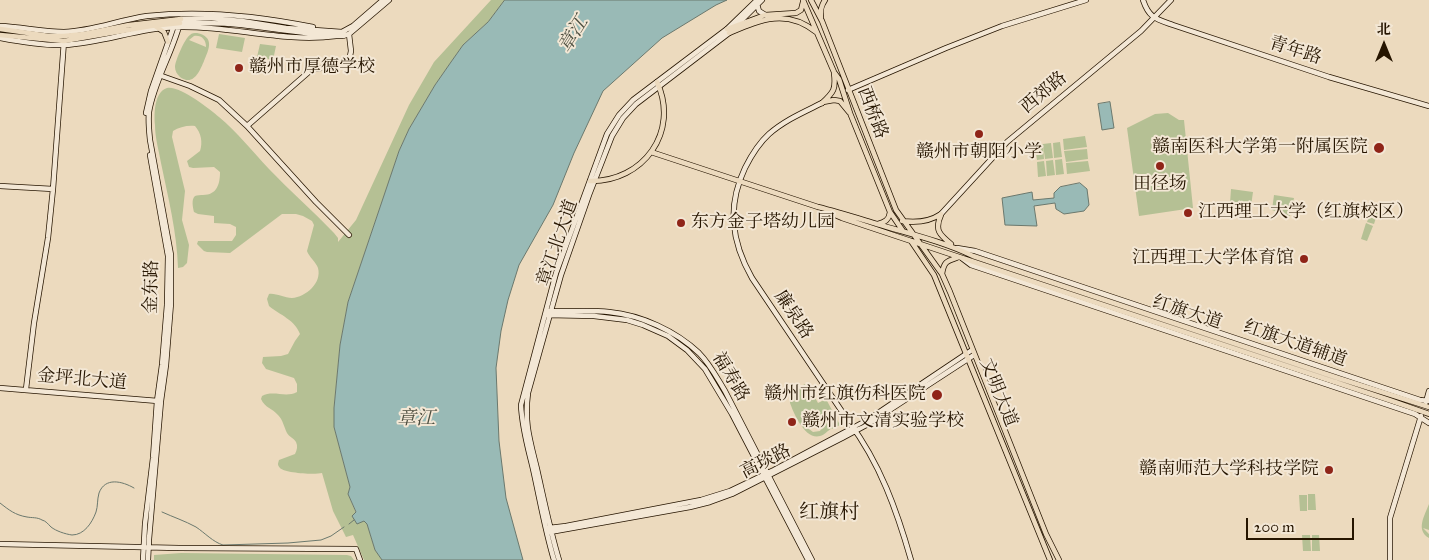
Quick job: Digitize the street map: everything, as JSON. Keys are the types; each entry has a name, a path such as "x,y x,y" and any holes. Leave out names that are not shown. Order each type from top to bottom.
{"main road":[{"path":"0,37 64,43 160,29 177,23 187,27 213,27 307,39 342,32 353,26 383,0"},
{"path":"0,28 24,28 49,32 76,31 128,19 194,13 248,17 343,36 349,34 389,0"},
{"path":"735,26 769,16 796,13 801,10 803,0"},
{"name":"西桥路","path":"803,0 838,79 890,212 903,231"},
{"name":"西桥路","path":"811,0 822,21 896,210 920,244"},
{"path":"822,21 820,11 825,0"},
{"path":"848,90 1002,26 1086,0"},
{"path":"1142,0 1148,13 1154,18"},
{"name":"西郊路","path":"941,214 1007,142 1141,31 1171,0"},
{"path":"759,1 761,10 769,16"},
{"name":"章江北大道","path":"554,560 526,418 528,393 548,313 607,134 619,115 633,100 658,84 735,26 759,1"},
{"name":"章江北大道","path":"728,31 759,1"},
{"path":"728,31 769,16 797,20 817,32"},
{"name":"青年路","path":"1154,18 1329,76 1429,106"},
{"path":"64,43 151,26 217,19 336,34"},
{"name":"金东路","path":"148,560 145,524 159,401 167,305 168,256 147,141 146,123 151,91 174,40 177,23"},
{"name":"金东路","path":"159,75 168,42 177,23"},
{"path":"0,28 49,36 69,36 130,25 195,23 242,25 283,31 336,34"},
{"path":"174,40 179,33 195,23"},
{"path":"151,26 160,29 166,34 168,42"},
{"path":"247,126 311,70 336,65 347,59 350,56 351,50 349,34"},
{"path":"26,390 34,323 48,238 64,43"},
{"path":"822,103 834,90 834,72"},
{"path":"159,75 190,86 219,100 247,126 316,202 349,235"},
{"path":"592,181 612,179 628,172 642,162 651,152 659,139 664,121 664,104 658,84"},
{"path":"822,103 834,100 840,101 850,113"},
{"name":"廉泉路","path":"822,103 793,117 769,135 752,154 739,180 734,203 733,221 738,249 746,267 867,447 899,518 911,560"},
{"path":"651,152 818,207"},
{"path":"0,186 53,189"},
{"name":"红旗大道","path":"818,207 937,241 973,256 1074,290 1428,403"},
{"name":"红旗大道","path":"818,207 842,218 1425,413"},
{"path":"877,224 886,221 890,216 890,212"},
{"path":"902,221 922,222 931,220 941,214"},
{"path":"941,214 938,224 940,235 954,247"},
{"name":"文明大道","path":"903,231 934,275 1050,560"},
{"name":"文明大道","path":"920,244 942,274 1046,534 1059,560"},
{"path":"942,274 943,267 947,262 960,257"},
{"name":"红旗大道辅道","path":"960,257 971,265 1415,414 1429,423"},
{"name":"福寿路","path":"548,313 609,312 627,315 662,328 699,353 725,391 808,560"},
{"name":"高琰路","path":"548,530 702,504 732,494 854,429 973,352"},
{"name":"金坪北大道","path":"0,388 159,401"},
{"path":"1390,560 1390,518 1425,413 1429,391"},
{"name":"福寿路","path":"766,476 812,560"},
{"name":"章江北大道","path":"548,530 559,560"},
{"path":"0,544 146,548 356,549 360,560"},
{"name":"金东路","path":"144,560 146,548"}],"green space":[{"path":"491,0 505,0 488,22 463,45 435,85 409,129 399,151 348,302 340,345 334,427 350,487 348,494 356,513 367,524 375,550 382,560 364,560 353,535 346,537 333,511 322,473 307,474 283,470 279,467 279,460 295,454 297,444 287,433 280,417 264,404 261,399 266,394 293,394 297,392 297,384 294,378 266,369 262,363 263,357 288,354 300,334 291,321 269,306 267,299 269,294 289,298 297,297 303,295 315,284 319,274 318,268 307,251 314,225 312,221 303,216 282,214 230,253 204,251 197,244 198,241 232,241 236,235 236,227 230,224 214,223 214,216 194,212 194,197 197,195 208,195 215,191 220,172 214,167 189,167 187,161 200,151 201,138 195,126 181,127 173,131 172,137 185,191 182,220 189,245 187,263 183,267 178,268 174,228 156,135 155,115 157,99 163,90 172,88 194,98 209,109 232,129 334,233 338,238 338,242 356,220 409,105 434,62"},
{"path":"196,33 206,37 209,48 196,76 193,79 185,80 177,74 175,64 188,37","holes":["194,36 203,38 206,47 189,40"]},
{"path":"219,34 245,38 242,52 216,48"},
{"path":"260,44 276,46 273,60 257,57"},
{"name":"田径场","path":"1168,113 1179,120 1184,120 1193,208 1139,216 1127,128 1155,114"},
{"path":"1085,136 1087,147 1064,150 1063,139"},
{"path":"1060,142 1062,157 1054,158 1053,143"},
{"path":"1051,143 1053,158 1045,159 1043,144"},
{"path":"1043,144 1044,159 1037,160 1035,145"},
{"path":"1087,149 1088,159 1066,162 1064,151"},
{"path":"1062,159 1064,174 1056,175 1055,160"},
{"path":"1053,160 1055,175 1047,176 1046,161"},
{"path":"1044,161 1046,176 1038,177 1037,162"},
{"path":"1088,161 1090,171 1067,174 1066,163"},
{"path":"1231,189 1253,192 1251,206 1230,203"},
{"path":"1274,195 1294,198 1290,216 1272,210"},
{"path":"1373,206 1379,208 1374,224 1367,222"},
{"path":"1366,223 1373,226 1367,241 1361,239"},
{"path":"807,383 818,403 826,399 840,425 820,436 810,434 805,430 797,419 790,403 790,396 797,389 804,388 803,385","holes":["822,421 823,426 820,431 813,432 809,429"]},
{"path":"1308,494 1315,494 1316,510 1308,510"},
{"path":"1299,495 1307,495 1307,511 1300,511"},
{"path":"1429,504 1429,530 1423,528 1429,534 1429,538 1423,531 1422,522"},
{"path":"1302,535 1310,535 1311,551 1303,551"},
{"path":"1312,535 1319,535 1320,551 1312,551"},
{"path":"181,553 347,555 351,556 354,560 154,560 154,555"}],"water":[{"name":"章江","path":"505,0 727,0 662,38 603,91 574,153 553,205 519,265 501,331 496,368 499,441 506,498 523,560 382,560 375,550 367,524 364,521 357,524 352,516 356,512 348,494 350,487 334,427 340,345 348,302 399,151 409,129 435,85 463,45 488,22"},
{"path":"1110,102 1114,128 1102,130 1098,104"},
{"path":"1080,183 1087,189 1089,205 1084,211 1064,214 1056,209 1055,203 1034,206 1037,226 1005,225 1002,198 1032,192 1033,200 1054,198 1054,193 1060,187"}],"waterway":[{"path":"0,503 16,514 40,519 55,530 72,535 84,531 90,524 96,512 99,493 105,484 119,482 134,488"},
{"path":"162,512 196,527 212,540 223,545 321,540 344,527"},
{"path":"349,524 354,520"}],"place":[{"name":"赣州市厚德学校","path":"239,68"},
{"name":"赣州市朝阳小学","path":"979,134"},
{"name":"赣南医科大学第一附属医院","path":"1379,148"},
{"name":"田径场","path":"1160,166"},
{"name":"江西理工大学（红旗校区）","path":"1188,213"},
{"name":"东方金子塔幼儿园","path":"681,223"},
{"name":"江西理工大学体育馆","path":"1304,259"},
{"name":"赣州市红旗伤科医院","path":"937,395"},
{"name":"赣州市文清实验学校","path":"792,422"},
{"name":"赣南师范大学科技学院","path":"1329,470"}],"district":[{"name":"红旗村","path":"829,513"}]}
